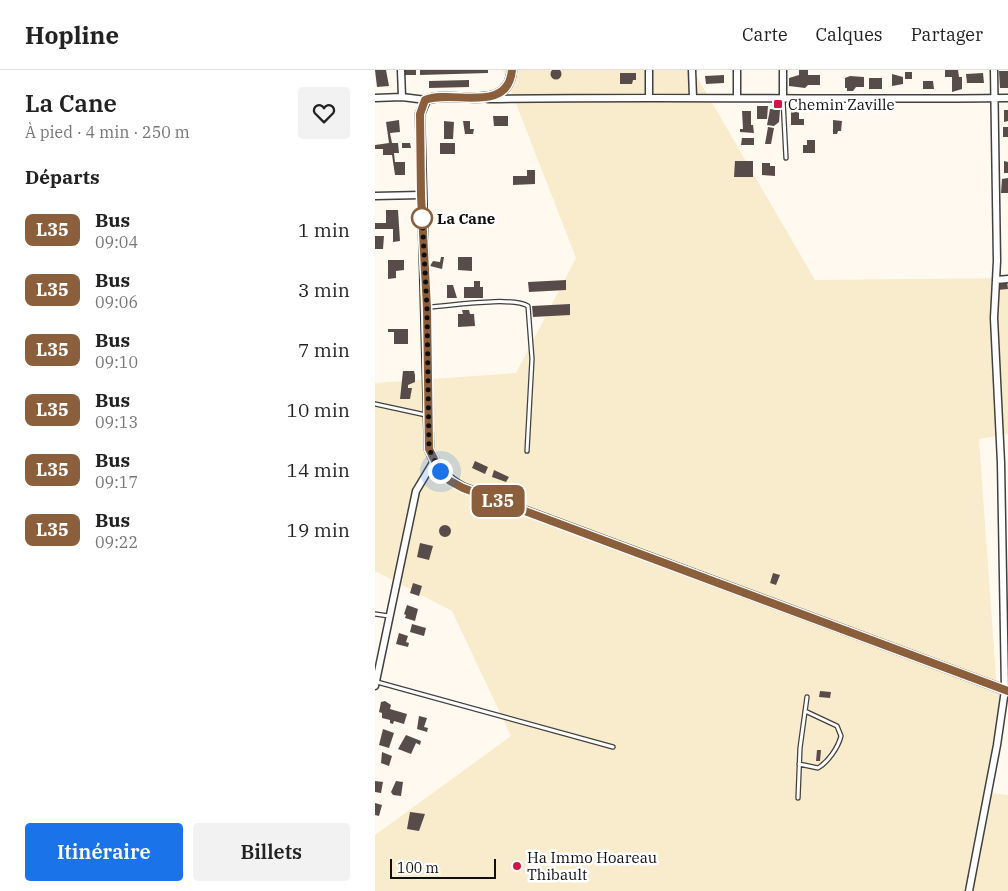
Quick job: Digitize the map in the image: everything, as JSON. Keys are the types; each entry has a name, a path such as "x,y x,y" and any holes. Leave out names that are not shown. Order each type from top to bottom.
{"main road":[{"path":"512,70 509,82 496,95 479,99 435,96 425,100 420,114 421,195 427,308 427,416 429,449 440,471 450,481 463,488 1007,691"}],"street":[{"path":"401,70 402,97"},
{"path":"649,70 649,96"},
{"path":"692,70 693,97"},
{"path":"737,70 737,98"},
{"path":"783,70 783,99"},
{"path":"969,891 1007,691 1005,517 994,318 996,280 994,70"},
{"path":"479,99 649,96 783,99 1008,98"},
{"path":"375,98 402,97 425,100"},
{"path":"375,196 421,195"},
{"path":"996,280 1008,279"},
{"path":"375,684 416,491 434,461"}],"lane":[{"path":"783,99 786,158"},
{"path":"427,308 495,302 512,302 528,306 532,359 527,452"},
{"path":"375,404 427,416"},
{"path":"375,614 390,616"},
{"path":"375,684 613,747"},
{"path":"798,798 799,764 807,697"},
{"path":"799,764 818,768 823,765 836,748 841,736 837,726 805,711"}],"shaded area":[{"path":"503,70 693,70 815,280 1008,278 1008,434 979,439 997,692 1008,699 990,793 1008,795 1008,891 375,891 375,835 511,736 452,611 375,571 375,383 516,373 576,258"}],"building":[{"path":"554,69 558,69 561,74 560,78 554,79 551,76 551,72"},
{"path":"375,70 386,70 389,86 377,87"},
{"path":"405,70 416,70 416,75 405,75"},
{"path":"420,70 488,70 488,73 420,75"},
{"path":"799,70 808,70 808,75 820,75 820,85 808,85 805,88 789,86 789,78 799,75"},
{"path":"945,70 958,70 959,77 962,77 962,89 952,92 952,77 945,77"},
{"path":"999,71 1008,71 1008,88 1000,88"},
{"path":"905,72 912,72 912,79 905,79"},
{"path":"620,73 636,73 636,80 633,80 632,84 620,84"},
{"path":"983,73 984,83 967,83 966,74"},
{"path":"892,74 903,77 903,84 892,86"},
{"path":"724,75 724,83 706,84 705,76"},
{"path":"850,76 864,77 864,87 856,87 853,91 847,91 847,88 845,88 845,78"},
{"path":"869,78 882,78 882,89 869,89"},
{"path":"469,80 469,87 429,88 429,81"},
{"path":"923,81 933,81 934,89 923,89"},
{"path":"757,106 768,106 767,119 757,119"},
{"path":"791,108 799,108 799,119 804,119 804,125 791,125"},
{"path":"770,109 780,110 779,122 774,126 767,125"},
{"path":"1004,110 1008,110 1008,121 1004,122"},
{"path":"742,111 751,111 751,125 753,125 754,133 740,132 740,129 743,129"},
{"path":"493,116 508,116 508,126 494,126"},
{"path":"399,120 400,132 390,133 392,143 398,143 399,153 394,153 395,162 405,162 405,175 395,175 392,155 383,155 383,149 375,149 375,145 389,143 386,122"},
{"path":"833,120 842,121 841,131 838,131 837,134 833,134"},
{"path":"444,121 454,122 453,139 444,139"},
{"path":"463,121 470,121 470,129 474,129 473,134 465,134"},
{"path":"768,127 774,128 771,144 765,144"},
{"path":"1003,127 1008,127 1008,137 1003,137"},
{"path":"742,138 754,138 754,145 741,145"},
{"path":"807,140 815,140 815,153 803,153 803,145 807,145"},
{"path":"402,143 410,143 411,148 402,148"},
{"path":"440,143 455,143 455,154 440,154"},
{"path":"735,161 753,161 753,177 734,177"},
{"path":"1004,161 1008,162 1008,173 1004,173"},
{"path":"762,163 770,163 770,166 775,166 775,176 762,175"},
{"path":"527,170 535,170 535,184 513,185 513,176 527,176"},
{"path":"1008,178 1008,193 1001,193 1002,179"},
{"path":"386,210 398,210 400,241 393,242 393,229 375,229 375,223 386,223"},
{"path":"375,236 384,236 383,249 375,249"},
{"path":"441,257 444,257 442,269 430,266 433,261 440,262"},
{"path":"458,257 472,257 472,271 458,270"},
{"path":"388,260 404,260 404,270 396,271 396,278 388,279"},
{"path":"566,280 566,290 529,292 528,282"},
{"path":"474,281 480,281 480,287 483,287 483,298 464,298 464,287 474,287"},
{"path":"998,281 1007,281 1008,289 997,290"},
{"path":"447,285 453,285 457,298 447,298"},
{"path":"570,304 570,315 533,317 532,306"},
{"path":"462,310 469,310 470,314 474,314 475,326 458,327 458,314 463,314"},
{"path":"388,329 408,329 408,344 394,344 394,332 388,332"},
{"path":"403,371 414,371 415,375 415,382 408,385 408,388 412,388 410,399 400,399"},
{"path":"475,461 488,467 485,474 472,468"},
{"path":"494,470 509,477 506,482 492,477"},
{"path":"443,525 447,525 451,531 447,537 443,537 439,533 439,529"},
{"path":"420,543 433,546 429,560 417,557"},
{"path":"773,573 780,575 776,585 770,583"},
{"path":"413,583 422,586 419,596 410,593"},
{"path":"407,605 418,609 415,621 405,618 406,615 404,614"},
{"path":"412,624 426,628 424,636 410,632"},
{"path":"399,633 408,636 406,642 409,643 408,647 396,644"},
{"path":"820,691 831,692 830,698 819,697"},
{"path":"385,701 391,705 390,709 407,714 404,724 394,721 393,724 390,723 390,720 382,718 382,713 379,712 381,702"},
{"path":"419,716 427,718 424,727 428,728 427,732 417,729"},
{"path":"383,729 394,733 389,748 379,745"},
{"path":"406,735 421,741 420,745 416,743 411,754 398,749"},
{"path":"817,750 821,750 820,761 816,761"},
{"path":"382,752 392,756 389,766 381,763"},
{"path":"375,781 383,782 381,793 375,792"},
{"path":"396,781 403,782 401,796 393,795 391,792"},
{"path":"375,803 382,805 379,816 375,815"},
{"path":"410,812 425,814 419,831 407,829"}],"bus line":[{"name":"L35","path":"512,70 509,82 496,95 479,99 435,96 425,100 420,114 421,195 427,308 427,416 429,449 440,471 450,481 463,488 1008,691"}],"place":[{"name":"Chemin Zaville","path":"778,104"},
{"name":"La Cane","path":"422,218"},
{"name":"Ha Immo Hoareau Thibault","path":"517,866"}],"route":[{"path":"422,218 422,214 427,308 427,416 429,449 440,471"}]}
